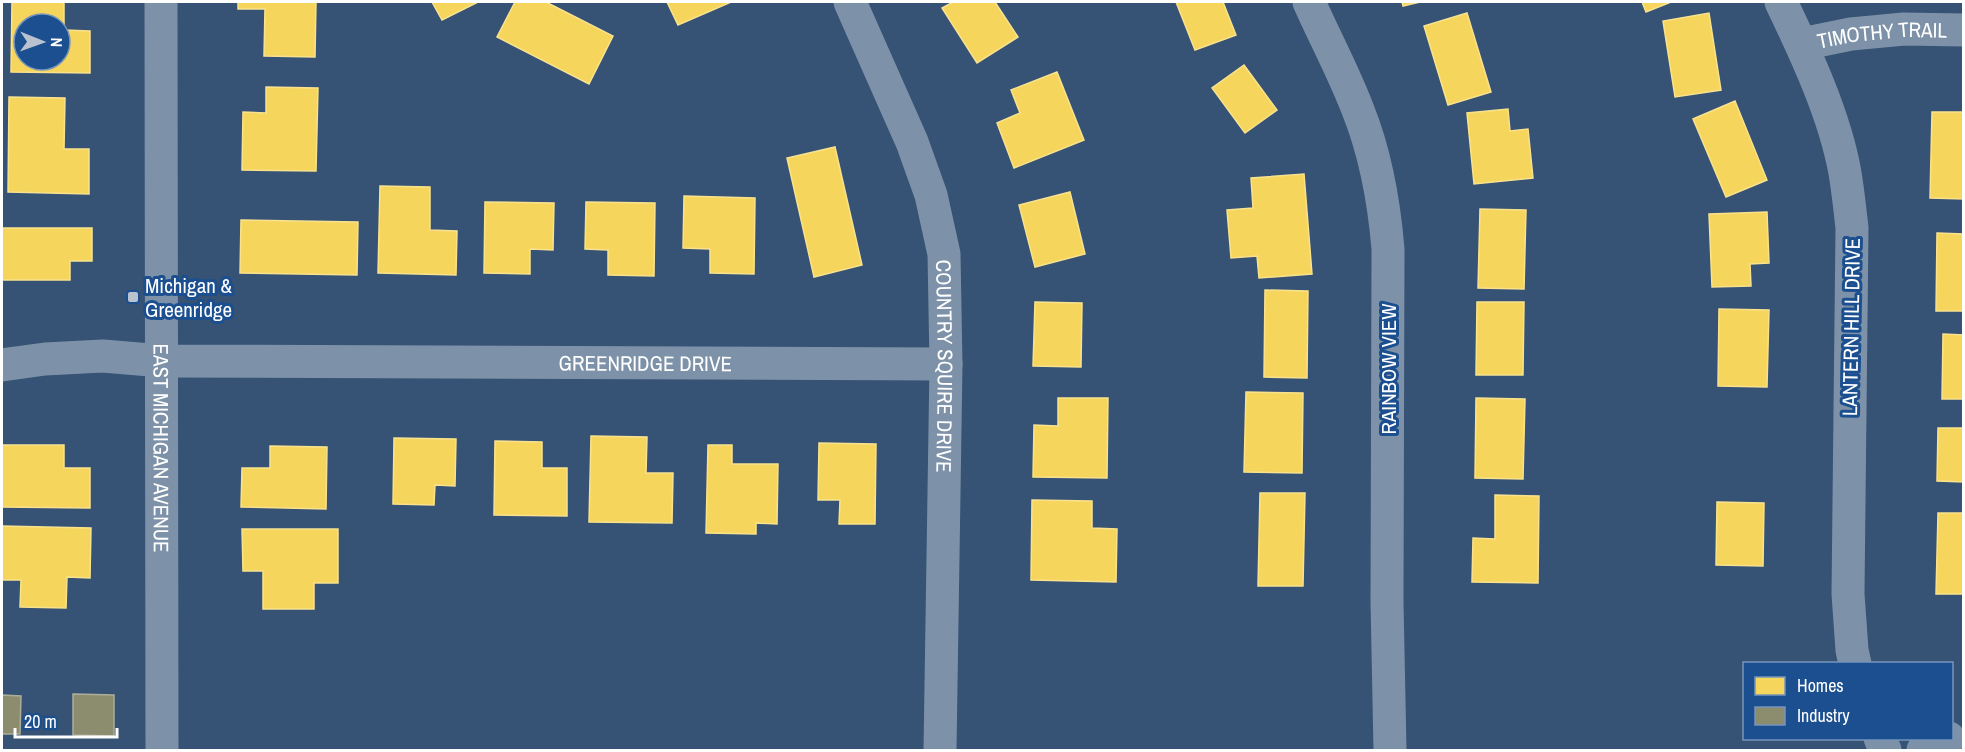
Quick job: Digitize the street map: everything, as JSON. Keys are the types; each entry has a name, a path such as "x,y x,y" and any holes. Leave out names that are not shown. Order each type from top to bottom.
{"street":[{"name":"EAST MICHIGAN AVENUE","path":"161,2 162,750"},
{"name":"COUNTRY SQUIRE DRIVE","path":"850,2 912,142 931,195 944,254 946,364 940,750"},
{"name":"RAINBOW VIEW","path":"1310,2 1358,110 1374,156 1385,206 1388,249 1387,602 1390,750"},
{"name":"LANTERN HILL DRIVE","path":"1781,2 1802,44 1829,115 1845,172 1852,228 1848,594 1855,662"},
{"name":"TIMOTHY TRAIL","path":"1802,44 1851,34 1904,29 1964,30"},
{"name":"GREENRIDGE DRIVE","path":"2,365 45,359 103,356 162,361 946,364"},
{"path":"1923,750 1946,740"}],"building: Homes":[{"path":"12,2 64,2 64,12 12,12 12,72 72,72 72,30 90,31 90,73 11,72"},
{"path":"238,2 316,2 315,57 264,56 265,9 238,9"},
{"path":"432,2 478,2 442,20"},
{"path":"515,2 546,2 613,36 589,84 497,37"},
{"path":"667,2 731,2 678,25"},
{"path":"953,2 995,2 1018,37 977,63 942,8"},
{"path":"1176,2 1223,2 1236,35 1195,50"},
{"path":"1402,2 1420,2 1403,6"},
{"path":"1642,2 1671,2 1646,12"},
{"path":"1467,13 1491,92 1448,105 1424,26"},
{"path":"1709,13 1721,90 1675,97 1663,21"},
{"path":"1244,65 1277,110 1245,133 1212,88"},
{"path":"1057,72 1084,140 1014,168 997,123 1020,113 1011,90"},
{"path":"266,87 318,88 316,171 242,170 243,112 266,113"},
{"path":"9,97 65,98 64,149 89,149 89,194 8,192"},
{"path":"1735,101 1767,180 1726,197 1693,119"},
{"path":"1508,109 1510,131 1528,129 1533,178 1474,184 1467,113"},
{"path":"1932,112 1964,112 1964,199 1930,198"},
{"path":"835,147 862,265 814,277 787,158"},
{"path":"1304,174 1312,274 1259,278 1257,256 1231,258 1227,210 1253,208 1251,178"},
{"path":"380,186 430,187 430,230 457,231 456,275 378,273"},
{"path":"1070,192 1085,254 1035,267 1019,205"},
{"path":"684,196 755,198 754,274 710,273 710,249 683,248"},
{"path":"485,202 554,203 553,250 530,249 530,274 484,273"},
{"path":"586,202 655,203 654,276 608,275 608,250 585,249"},
{"path":"1480,209 1526,210 1524,289 1478,288"},
{"path":"1767,212 1769,263 1750,264 1751,286 1712,287 1709,214"},
{"path":"241,220 358,222 357,275 240,273"},
{"path":"2,228 92,228 92,261 70,261 70,280 2,280"},
{"path":"1937,233 1964,234 1964,311 1936,311"},
{"path":"1265,290 1308,291 1307,378 1264,377"},
{"path":"1035,302 1082,303 1081,367 1033,366"},
{"path":"1477,302 1524,302 1523,375 1476,375"},
{"path":"1719,309 1769,310 1767,387 1718,386"},
{"path":"1943,334 1964,335 1964,399 1942,399"},
{"path":"1246,392 1303,393 1302,473 1244,472"},
{"path":"1058,398 1108,398 1107,478 1033,477 1034,425 1058,426"},
{"path":"1476,398 1525,399 1523,479 1475,478"},
{"path":"1938,428 1964,428 1964,482 1937,481"},
{"path":"591,436 647,437 646,473 673,473 672,523 589,522"},
{"path":"394,438 456,439 455,486 435,485 434,505 393,504"},
{"path":"495,441 542,442 542,468 567,468 567,516 494,515"},
{"path":"819,443 876,444 875,524 839,524 840,500 818,500"},
{"path":"2,445 64,445 64,468 90,468 90,508 2,507"},
{"path":"708,445 732,445 732,464 778,464 777,524 756,523 756,534 706,533"},
{"path":"270,446 327,447 326,509 241,507 242,468 270,468"},
{"path":"1260,493 1305,493 1303,586 1258,586"},
{"path":"1495,495 1539,496 1538,583 1472,582 1473,538 1495,539"},
{"path":"1032,500 1092,501 1092,528 1117,529 1116,582 1031,580"},
{"path":"1717,502 1764,503 1763,566 1716,565"},
{"path":"1938,513 1964,513 1964,594 1936,594"},
{"path":"2,526 91,528 90,578 67,577 66,608 20,607 21,580 2,580"},
{"path":"242,529 338,529 338,583 314,583 314,609 263,609 263,571 243,571"}],"building: Industry":[{"path":"73,694 114,695 114,736 73,735"},
{"path":"2,695 21,696 20,734 2,734"}],"place":[{"name":"Michigan & Greenridge","path":"133,297"}]}
